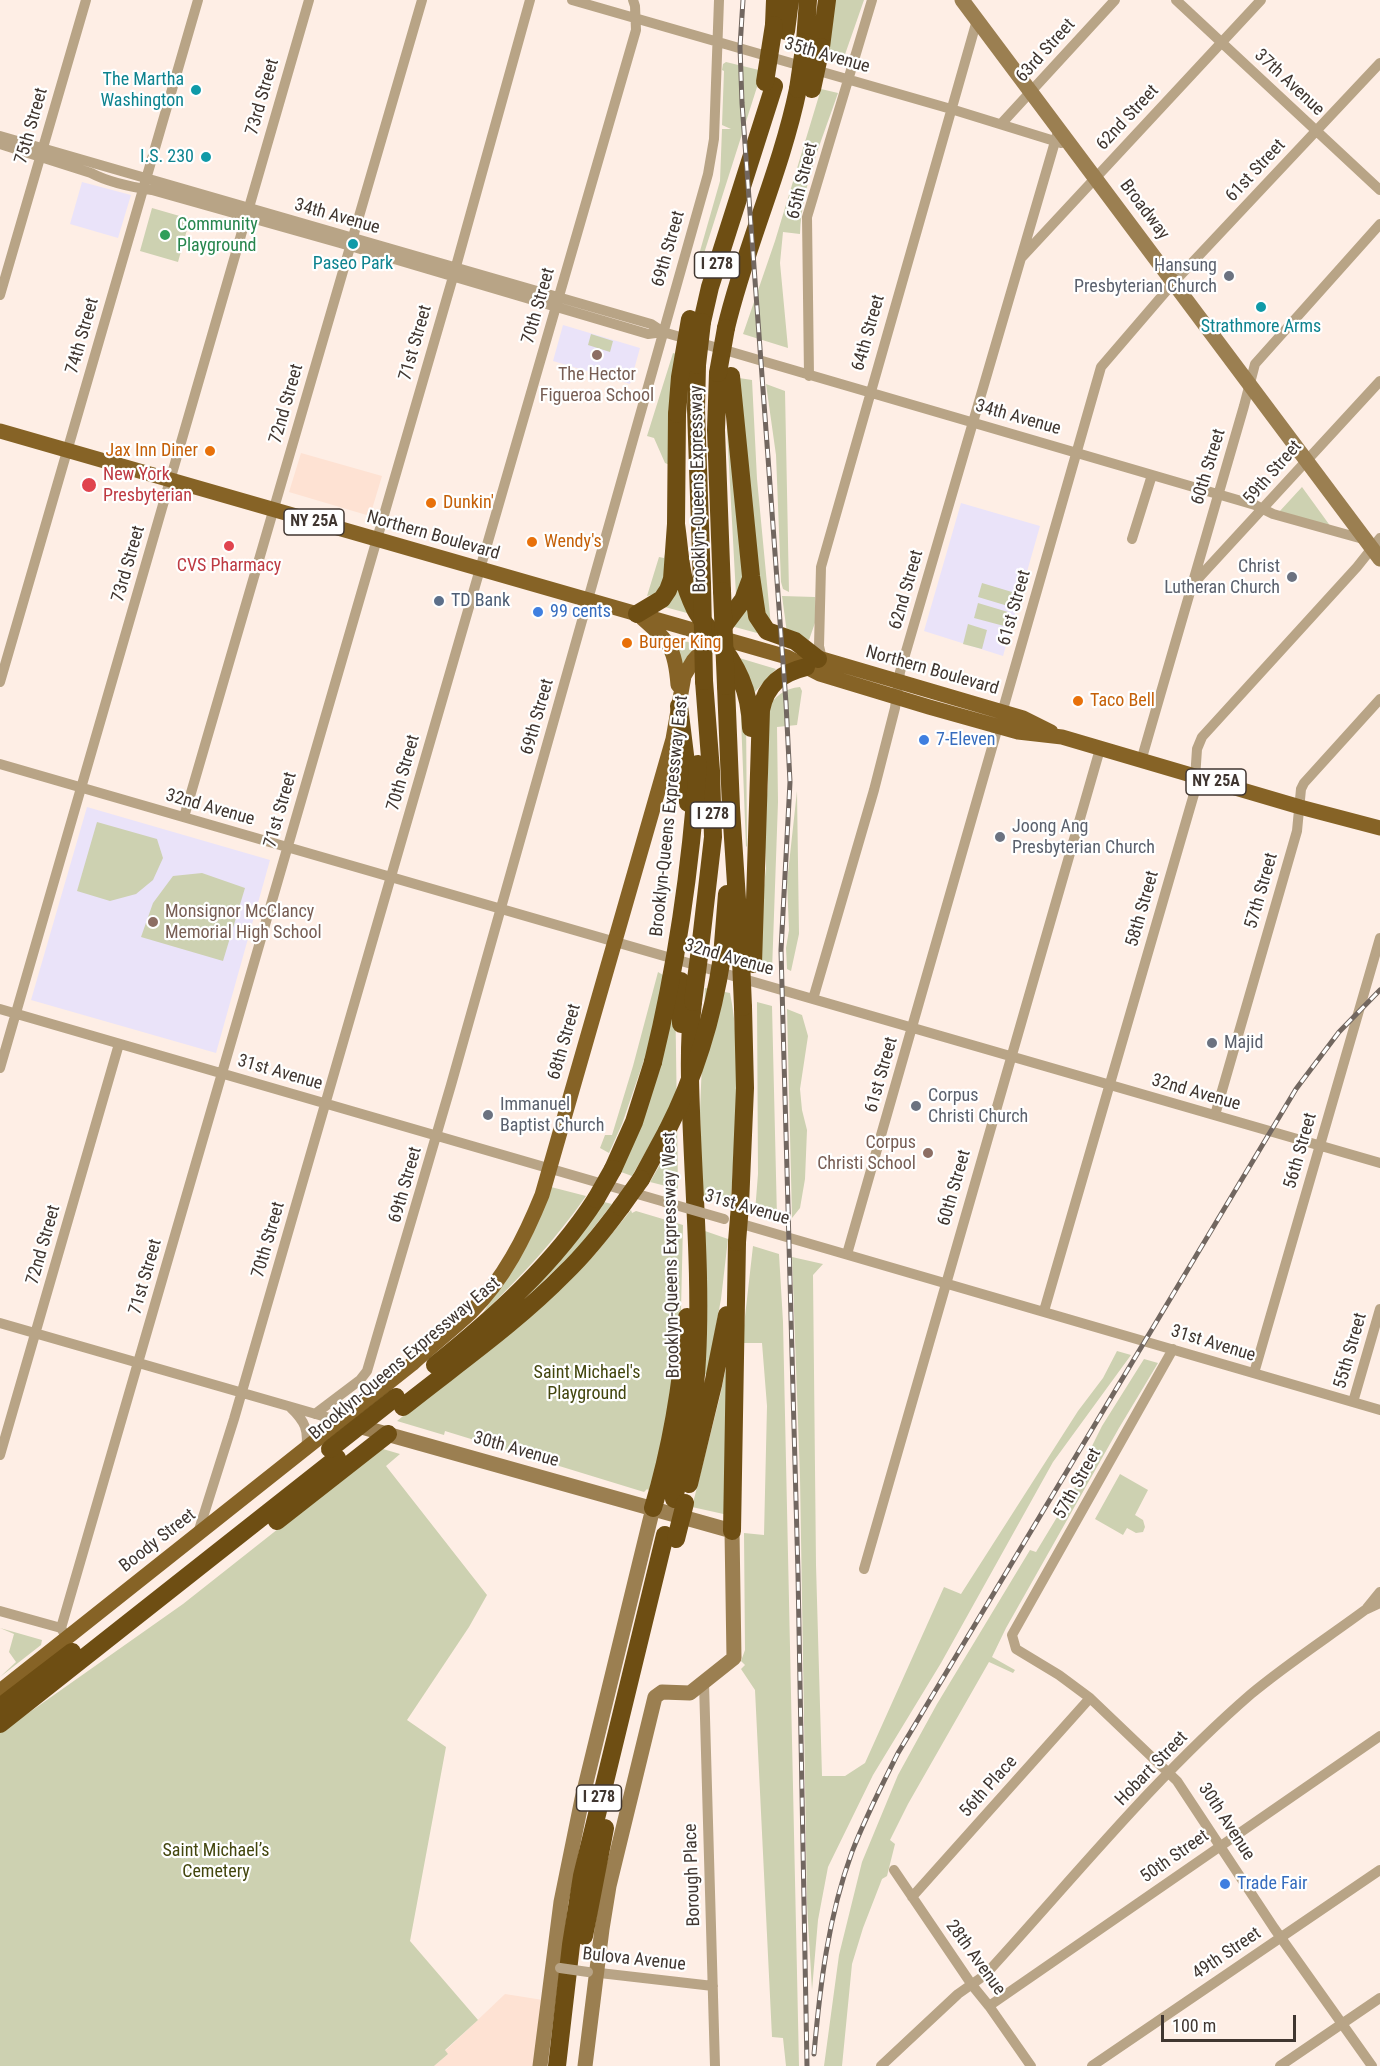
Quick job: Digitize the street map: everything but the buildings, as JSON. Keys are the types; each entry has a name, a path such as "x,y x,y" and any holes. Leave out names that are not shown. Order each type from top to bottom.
{"highway":[{"path":"775,0 780,28"},
{"path":"638,614 657,603 668,590 673,572 677,414 681,369 696,320 709,259 735,210 763,122 780,28 790,0"},
{"name":"I 278","path":"725,375 731,330 747,257 805,89 813,45 808,0"},
{"path":"813,45 827,0"},
{"name":"Brooklyn-Queens Expressway","path":"696,320 696,409 704,681"},
{"path":"725,375 756,610 763,627 771,634 795,641 816,662 780,676 765,696 760,718 747,962"},
{"name":"Brooklyn-Queens Expressway","path":"725,375 716,430 731,808"},
{"path":"676,524 679,563 685,586 696,612 737,668 746,691 757,783"},
{"path":"716,637 743,600 751,576"},
{"name":"Brooklyn-Queens Expressway East","path":"399,1402 507,1304 563,1245 596,1199 613,1169 634,1122 653,1062 672,977 684,904 691,847 704,681"},
{"name":"Brooklyn-Queens Expressway West","path":"679,1501 696,1376 698,1311 690,1040 713,837 711,771 704,681"},
{"path":"679,706 689,792 681,981 682,1053 691,1112"},
{"name":"Brooklyn-Queens Expressway East","path":"0,1707 399,1402 515,1318 552,1286 587,1250 641,1179 668,1131 684,1096 702,1046 714,1002 722,957 727,907 731,808"},
{"name":"Brooklyn-Queens Expressway West","path":"557,2066 576,1909 585,1860 720,1353 737,1242 745,1088 747,962 731,808"},
{"path":"653,1508 669,1453 678,1402 684,1359 689,1281 696,1234"},
{"path":"732,1531 737,1242"},
{"path":"54,1682 108,1649 171,1604 388,1434"},
{"name":"Brooklyn-Queens Expressway East","path":"0,1724 333,1454"},
{"name":"Brooklyn-Queens Expressway West","path":"569,2066 594,1877 670,1537"}],"main road":[{"name":"Northern Boulevard","path":"0,431 716,637 787,657 816,662 820,674 898,690 1000,719 1018,732 1062,737 1300,807 1380,828"},
{"path":"638,614 673,649 679,706"},
{"path":"679,706 686,671 698,654 716,637"},
{"name":"68th Street","path":"340,1421 471,1312 520,1246 542,1195 550,1169 674,739 679,706"},
{"name":"Boody Street","path":"0,1691 64,1632 198,1534 340,1421"}],"street":[{"name":"75th Street","path":"0,295 86,0"},
{"name":"74th Street","path":"0,682 198,0"},
{"name":"73rd Street","path":"0,1068 309,0"},
{"name":"72nd Street","path":"184,817 422,0"},
{"name":"71st Street","path":"64,1632 138,1363 454,272 530,0"},
{"name":"35th Avenue","path":"572,0 1001,124 1057,135"},
{"name":"70th Street","path":"198,1534 242,1393 636,30 633,0"},
{"name":"69th Street","path":"315,1414 360,1380 368,1371 437,1136 712,152 719,43 719,0"},
{"name":"65th Street","path":"809,376 807,217 872,0"},
{"name":"63rd Street","path":"1001,124 1115,0"},
{"name":"37th Avenue","path":"1176,0 1380,190"},
{"name":"62nd Street","path":"1019,260 1261,0"},
{"name":"Broadway","path":"966,2 1031,91 1057,135 1073,147 1306,462 1374,546"},
{"name":"64th Street","path":"816,662 819,646 821,567 977,20"},
{"name":"61st Street","path":"847,1254 1101,367 1174,282 1380,63"},
{"name":"62nd Street","path":"813,999 874,790 898,690 900,672 1057,135"},
{"name":"34th Avenue","path":"0,136 41,153"},
{"name":"34th Avenue","path":"0,144 41,153 557,302 648,334 663,332 973,422 1255,505 1273,514 1374,546"},
{"name":"60th Street","path":"1141,760 1255,364 1380,224"},
{"name":"59th Street","path":"1191,587 1380,381"},
{"path":"1132,539 1152,475"},
{"name":"58th Street","path":"1044,1311 1194,794 1197,749 1202,737 1374,546"},
{"name":"57th Street","path":"1215,1115 1297,831 1304,783 1380,699"},
{"name":"60th Street","path":"864,1569 1100,749"},
{"name":"32nd Avenue","path":"0,764 1380,1163"},
{"name":"56th Street","path":"1254,1373 1380,938"},
{"name":"31st Avenue","path":"0,1010 1380,1410"},
{"name":"72nd Street","path":"0,1455 119,1044"},
{"name":"55th Street","path":"1353,1402 1380,1309"},
{"name":"30th Avenue","path":"0,1323 732,1531"},
{"name":"57th Street","path":"1012,1635 1173,1349"},
{"path":"288,1406 304,1423 308,1432 306,1449"},
{"path":"540,2066 556,1968 561,1902 582,1799 653,1508"},
{"path":"585,2066 592,1972 609,1887 655,1697 658,1693 690,1693 734,1658 732,1531"},
{"path":"1365,1610 1380,1592"},
{"path":"1365,1610 1380,1598"},
{"name":"Hobart Street","path":"972,1984 985,1975 1168,1773 1249,1696 1365,1610 1380,1603"},
{"path":"0,1611 64,1632"},
{"name":"30th Avenue","path":"1012,1635 1016,1649 1059,1675 1090,1698 1177,1781 1219,1847 1372,2066"},
{"name":"Borough Place","path":"704,1683 715,2066"},
{"name":"56th Place","path":"912,1897 1090,1698"},
{"name":"50th Street","path":"989,2006 1380,1736"},
{"name":"28th Avenue","path":"894,1870 1031,2066"},
{"name":"49th Street","path":"1092,2066 1380,1870"},
{"name":"Bulova Avenue","path":"556,1968 713,1986"},
{"path":"881,2066 958,1994 972,1984"},
{"path":"1280,2066 1380,1998"}],"shaded area":[{"path":"82,182 131,195 118,238 70,224"},
{"name":"The Hector Figueroa School","path":"563,325 640,348 630,384 553,361"},
{"path":"301,453 382,476 370,516 289,492"},
{"path":"961,503 1040,526 1003,656 924,631"},
{"name":"Monsignor McClancy Memorial High School","path":"87,807 270,860 216,1053 31,1000"},
{"path":"505,1994 543,2000 535,2066 434,2066 448,2054 445,2051"}],"green space":[{"path":"834,0 864,0 842,63 827,56"},
{"path":"726,62 759,70 757,87 700,266 696,265 720,181 722,129 731,129 722,125 724,71 722,70"},
{"path":"821,89 838,93 809,180 800,234 783,232 780,263 788,348 743,334 775,241"},
{"name":"Community Playground","path":"152,208 190,219 178,262 140,251"},
{"path":"591,334 613,341 610,352 588,345"},
{"path":"673,353 677,354 672,466 665,463 654,438 647,436"},
{"path":"739,378 752,380 757,479 771,626 763,621"},
{"path":"766,384 785,391 789,592 783,589 781,582 776,455"},
{"path":"727,419 744,582 736,595 727,430"},
{"path":"1302,487 1331,527 1279,512"},
{"path":"671,527 662,592 647,596 659,557 664,558"},
{"path":"982,583 1012,592 1008,606 978,597"},
{"path":"678,586 688,608 687,613 661,606"},
{"path":"782,596 815,597 816,620 809,640 787,633"},
{"path":"978,603 1008,612 1004,626 974,618"},
{"path":"747,604 758,631 757,633 731,626"},
{"path":"968,624 987,630 982,649 963,644"},
{"path":"671,638 701,646 683,666"},
{"path":"736,657 776,669 753,694"},
{"path":"800,687 802,691 797,725 777,727 778,802 772,971 759,967 759,930 766,868 764,826 768,785 768,710 780,694"},
{"path":"740,692 746,710 746,847"},
{"path":"797,791 799,934 791,971 787,969 786,948 789,930 787,882"},
{"path":"97,822 157,839 163,858 153,880 136,894 110,901 77,891"},
{"path":"202,873 245,888 223,961 141,937 153,903 173,876"},
{"path":"658,972 675,982 678,1189 650,1182 676,1136 667,1131 649,1146 632,1176 621,1172 660,1064 644,1060 622,1124 609,1153 600,1148 605,1135 612,1135"},
{"path":"705,988 730,993 734,1017 737,1097 731,1203 702,1195 700,1111"},
{"path":"757,1002 772,1006 777,1218 755,1212 758,1174"},
{"path":"787,1009 802,1015 808,1036 800,1089 807,1130 805,1179 800,1208 792,1218"},
{"path":"551,1187 586,1196 538,1257 483,1313 527,1244"},
{"path":"604,1202 612,1204 577,1249 524,1300 560,1260"},
{"name":"Saint Michael's Playground","path":"631,1210 632,1213 636,1211 683,1225 680,1351 652,1493 647,1489 644,1492 445,1431 444,1435 397,1421 562,1288 596,1253"},
{"path":"705,1231 728,1239 721,1299 707,1375 704,1374"},
{"path":"753,1246 779,1254 783,1322 799,2066 786,2066 783,2038 772,2037 755,1690 741,1669 745,1665 741,1661 745,1650 744,1533 764,1535 767,1406 762,1343 742,1343"},
{"path":"792,1257 823,1264 813,1275 816,1565 822,1776 845,1776 865,1763 944,1587 961,1594 1078,1411 1103,1378 1117,1351 1131,1355 1053,1462 941,1663 873,1775 828,1867 818,1920 812,1990 807,1904 800,1477"},
{"path":"731,1343 728,1515 692,1507"},
{"path":"1144,1359 1158,1363 1006,1628 992,1657 1015,1670 1013,1673 989,1662 890,1840 895,1844 887,1876 882,1879 852,1964 842,2066 824,2066 839,1955 862,1862 898,1775 937,1704 1030,1550 1036,1552 1083,1474 1082,1466 1102,1426"},
{"name":"Saint Michael’s Cemetery","path":"383,1449 400,1454 386,1466 487,1595 469,1627 407,1720 446,1747 410,1941 478,2020 445,2050 448,2054 434,2066 0,2066 0,1733 183,1604 378,1450"},
{"path":"1120,1474 1148,1490 1135,1515 1143,1520 1145,1527 1143,1532 1136,1533 1127,1528 1123,1535 1095,1519"},
{"path":"0,1628 42,1640 41,1645 0,1677 16,1662 9,1652 14,1634"}],"railway":[{"path":"743,0 740,47 742,103 790,782 781,950 798,1574 807,2066"},
{"path":"814,2054 822,1977 837,1901 857,1839 898,1753 1296,1089 1339,1032 1380,990"}],"place":[{"name":"The Martha Washington","path":"196,90"},
{"name":"I.S. 230","path":"206,157"},
{"name":"Community Playground","path":"165,235"},
{"name":"Paseo Park","path":"353,244"},
{"name":"Hansung Presbyterian Church","path":"1229,276"},
{"name":"Strathmore Arms","path":"1261,307"},
{"name":"The Hector Figueroa School","path":"597,355"},
{"name":"Jax Inn Diner","path":"210,451"},
{"name":"New York Presbyterian","path":"89,485"},
{"name":"Dunkin'","path":"431,503"},
{"name":"Wendy's","path":"532,542"},
{"name":"CVS Pharmacy","path":"229,546"},
{"name":"Christ Lutheran Church","path":"1292,577"},
{"name":"TD Bank","path":"439,601"},
{"name":"99 cents","path":"538,612"},
{"name":"Burger King","path":"627,643"},
{"name":"Taco Bell","path":"1078,701"},
{"name":"7-Eleven","path":"924,740"},
{"name":"Joong Ang Presbyterian Church","path":"1000,837"},
{"name":"Monsignor McClancy Memorial High School","path":"153,922"},
{"name":"Majid","path":"1212,1043"},
{"name":"Corpus Christi Church","path":"916,1106"},
{"name":"Immanuel Baptist Church","path":"488,1115"},
{"name":"Corpus Christi School","path":"928,1153"},
{"name":"Trade Fair","path":"1225,1884"}]}
